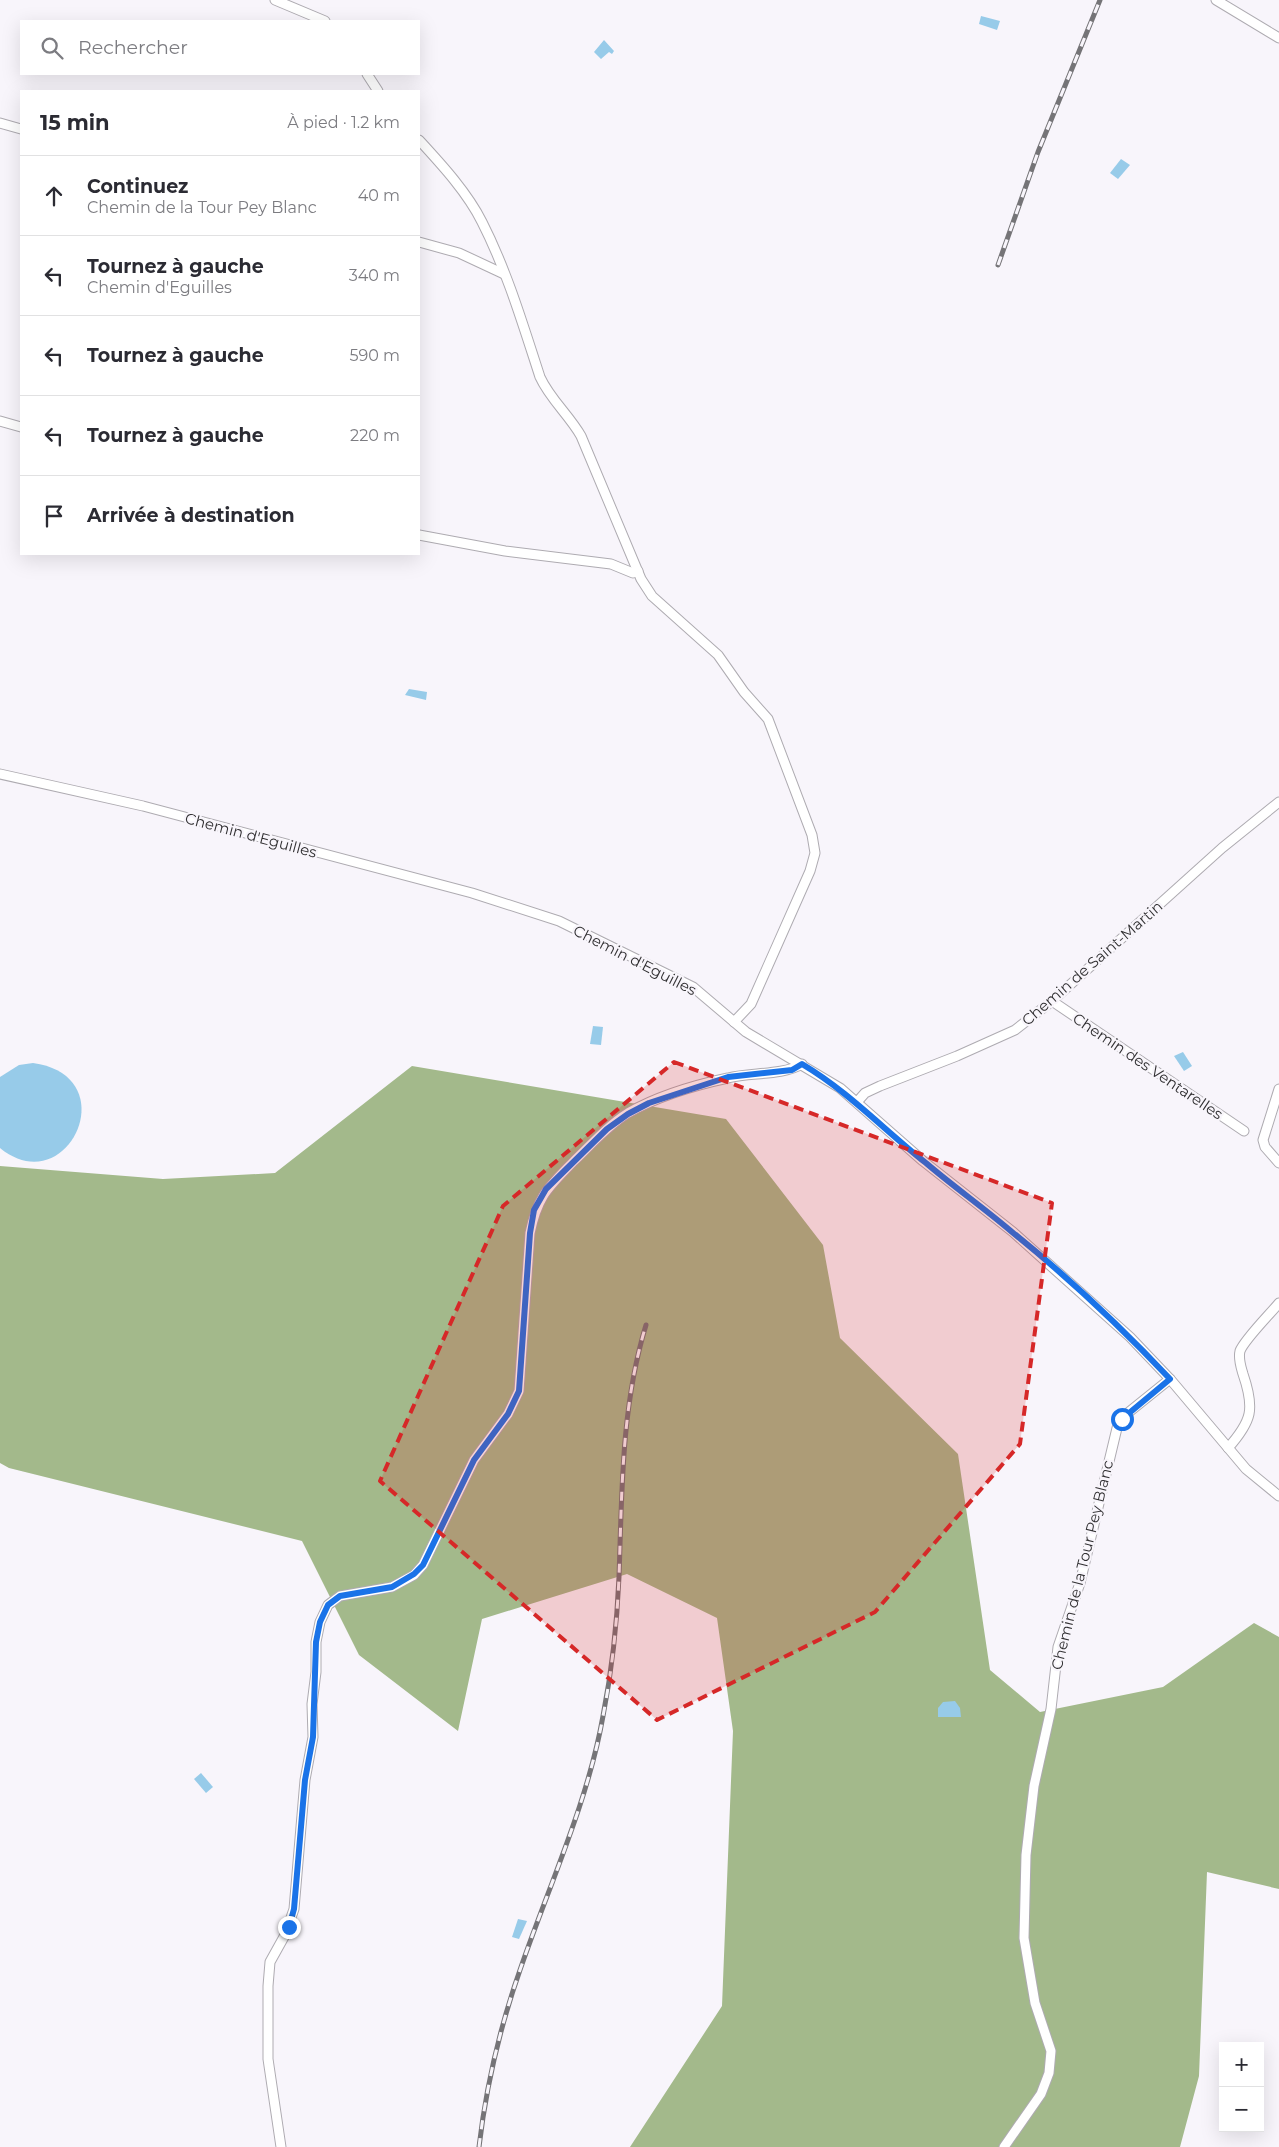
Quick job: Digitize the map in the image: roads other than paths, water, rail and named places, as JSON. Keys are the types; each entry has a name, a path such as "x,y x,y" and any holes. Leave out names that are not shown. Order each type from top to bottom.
{"street":[{"path":"275,0 323,20"},
{"path":"1216,0 1279,38"},
{"path":"368,75 377,90"},
{"path":"0,124 20,129"},
{"path":"420,141 470,202 482,222 504,274 540,377 546,390 572,421 581,436 638,571 652,596 718,655 744,692 768,719 812,835 815,852 810,871 751,1004 734,1022"},
{"path":"420,242 459,252 504,274"},
{"path":"0,421 20,427"},
{"path":"420,535 506,551 611,564 633,573 638,571"},
{"name":"Chemin d'Eguilles","path":"0,774 143,806 472,893 559,922 693,987 746,1032 802,1064 858,1102 923,1161 1013,1232 1130,1337 1170,1379 1246,1469 1279,1496"},
{"name":"Chemin de Saint-Martin","path":"858,1102 865,1093 880,1086 957,1056 1015,1030 1052,1001 1222,848 1279,802"},
{"name":"Chemin des Ventarelles","path":"1052,1001 1244,1131"},
{"path":"281,2147 268,2059 268,1986 270,1962 286,1935 294,1909 305,1780 313,1737 316,1642 324,1613 328,1605 340,1596 392,1587 414,1574 423,1565 474,1460 515,1403 522,1377 530,1233 534,1210 546,1189 607,1129 628,1114 649,1103 728,1077 792,1070 802,1064"},
{"path":"1279,1089 1263,1140 1265,1147 1279,1163"},
{"path":"1228,1448 1240,1434 1249,1419 1251,1408 1249,1391 1240,1366 1240,1349 1279,1303"},
{"name":"Chemin de la Tour Pey Blanc","path":"1004,2147 1041,2094 1050,2073 1051,2062 1048,2040 1035,2003 1029,1978 1023,1910 1026,1855 1034,1786 1051,1709 1058,1647 1080,1583 1117,1428 1129,1412 1170,1379"}],"water":[{"path":"981,16 1000,21 997,30 979,24"},
{"path":"604,40 614,51 612,54 609,52 601,59 594,52"},
{"path":"1121,159 1130,165 1118,179 1110,173"},
{"path":"409,689 427,692 426,700 405,695"},
{"path":"593,1026 603,1027 601,1045 590,1044"},
{"path":"1183,1052 1192,1066 1184,1071 1174,1056"},
{"path":"33,1063 61,1073 77,1090 82,1110 77,1131 65,1149 47,1160 25,1161 0,1148 0,1077 19,1065"},
{"path":"955,1701 960,1708 961,1717 938,1717 938,1708 943,1702"},
{"path":"201,1773 213,1787 206,1793 194,1779"},
{"path":"518,1919 527,1921 519,1939 512,1937"}],"railway":[{"path":"998,265 1038,152 1100,0"},
{"path":"479,2147 490,2080 506,2013 531,1939 578,1813 603,1716 617,1612 622,1482 627,1419 638,1356 646,1325"}]}
